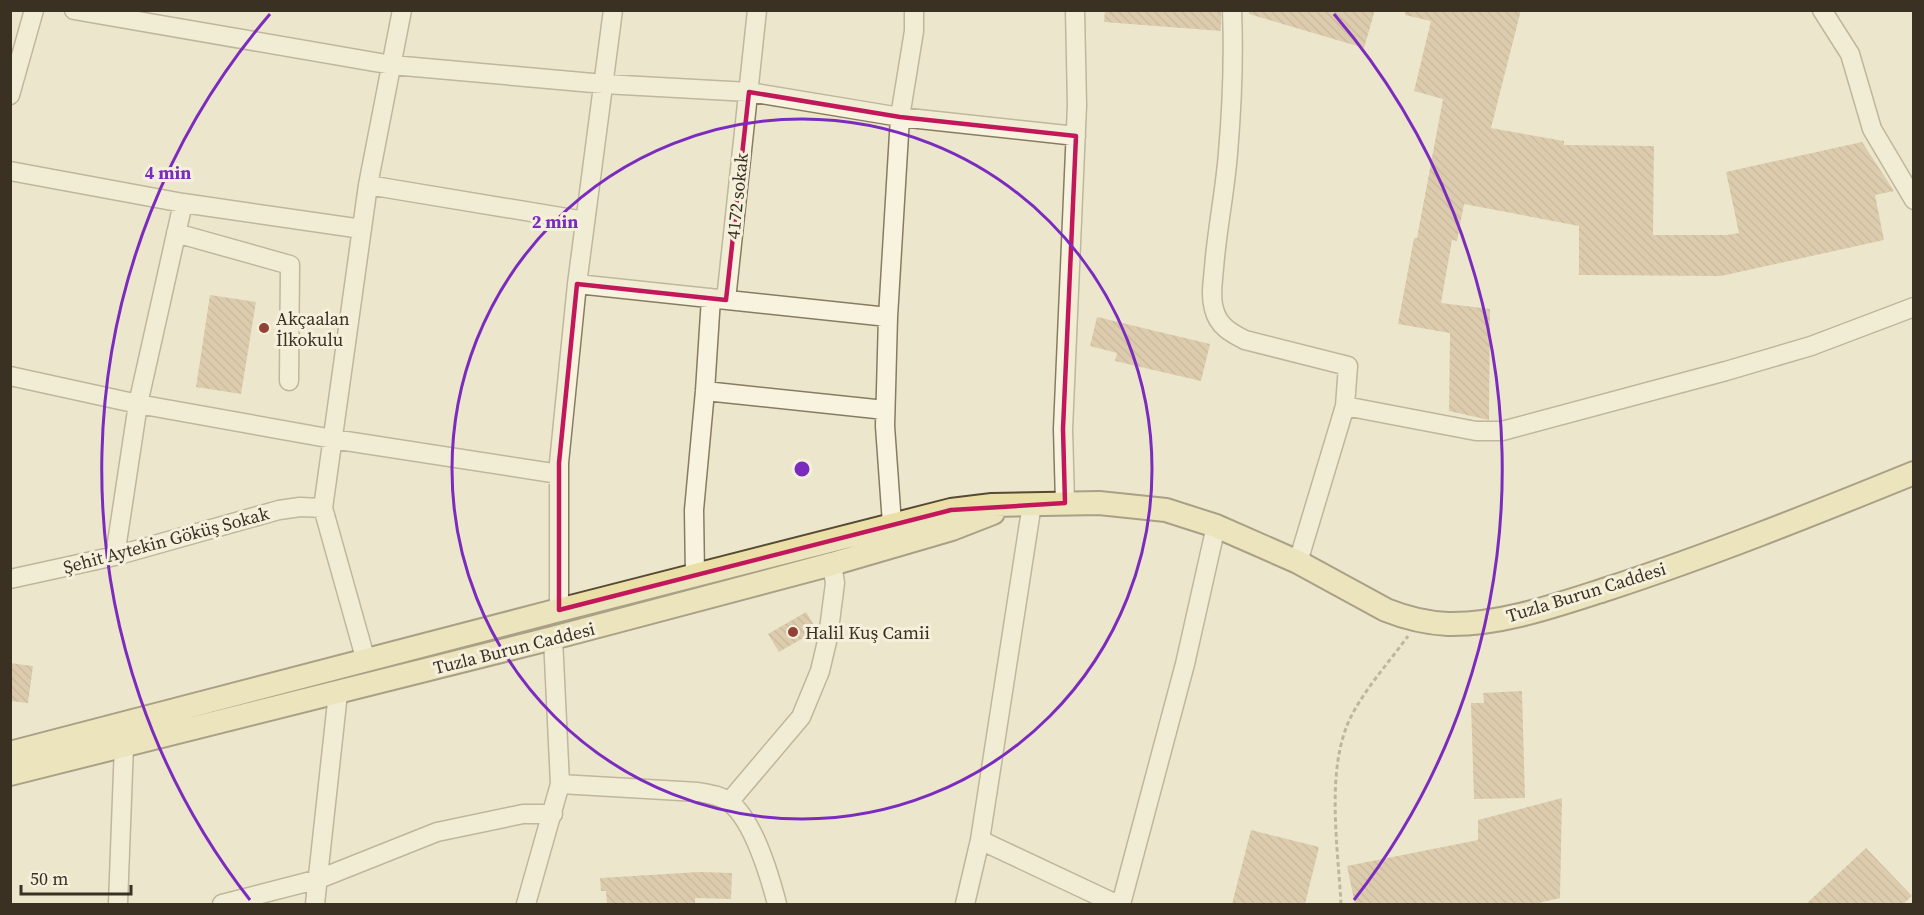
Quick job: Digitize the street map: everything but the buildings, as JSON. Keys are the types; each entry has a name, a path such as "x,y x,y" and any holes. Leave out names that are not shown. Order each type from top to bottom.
{"main road":[{"name":"Tuzla Burun Caddesi","path":"10,753 951,510 1065,503 1152,507 1184,514 1298,562 1386,610 1418,621 1449,624 1485,621 1568,601 1656,573 1914,473"},
{"name":"Tuzla Burun Caddesi","path":"10,774 338,693 832,564 952,529 1023,504"}],"street":[{"path":"10,94 34,10"},
{"path":"74,10 392,65 604,84 749,92 900,117 1076,136"},
{"path":"366,661 323,507 368,185 402,10"},
{"path":"559,610 559,474 577,284 613,10"},
{"name":"4172 sokak","path":"695,577 693,510 705,391 749,92 757,10"},
{"path":"892,524 885,410 888,317 900,117 914,31 914,10"},
{"path":"1065,503 1063,429 1076,136 1075,10"},
{"path":"1232,10 1233,60 1228,154 1215,252 1212,298 1214,312 1220,323 1230,332 1245,340 1348,366 1345,406 1298,562"},
{"path":"1822,10 1850,54 1872,129 1914,200"},
{"path":"10,171 183,203 362,229"},
{"path":"368,185 585,221"},
{"path":"115,556 138,404 183,203"},
{"path":"176,233 290,265 289,381"},
{"path":"577,284 888,317"},
{"path":"1345,406 1476,431 1502,431 1811,346 1914,307"},
{"path":"10,376 138,404 333,439 559,474"},
{"path":"705,391 885,410"},
{"path":"965,904 980,840 1023,504"},
{"name":"Şehit Aytekin Göküş Sokak","path":"10,579 115,556 279,510 323,507"},
{"path":"1121,904 1185,664 1216,526"},
{"path":"729,802 801,717 820,671 828,637 835,583 832,564"},
{"path":"526,904 560,784 553,638"},
{"path":"315,904 338,693"},
{"path":"118,904 124,745"},
{"path":"560,784 698,792 714,794 729,802 742,815 755,841 765,864 777,904"},
{"path":"222,904 319,879 437,832 523,814 553,814"},
{"path":"980,840 1116,904"}],"path":[{"path":"1341,904 1335,795 1338,754 1354,710 1418,621"}],"highlighted area":[{"path":"749,92 900,117 1076,136 1063,429 1065,503 951,510 559,610 559,463 577,284 726,300"}],"place":[{"name":"Akçaalan İlkokulu","path":"264,328"},
{"name":"Halil Kuş Camii","path":"793,632"}]}
